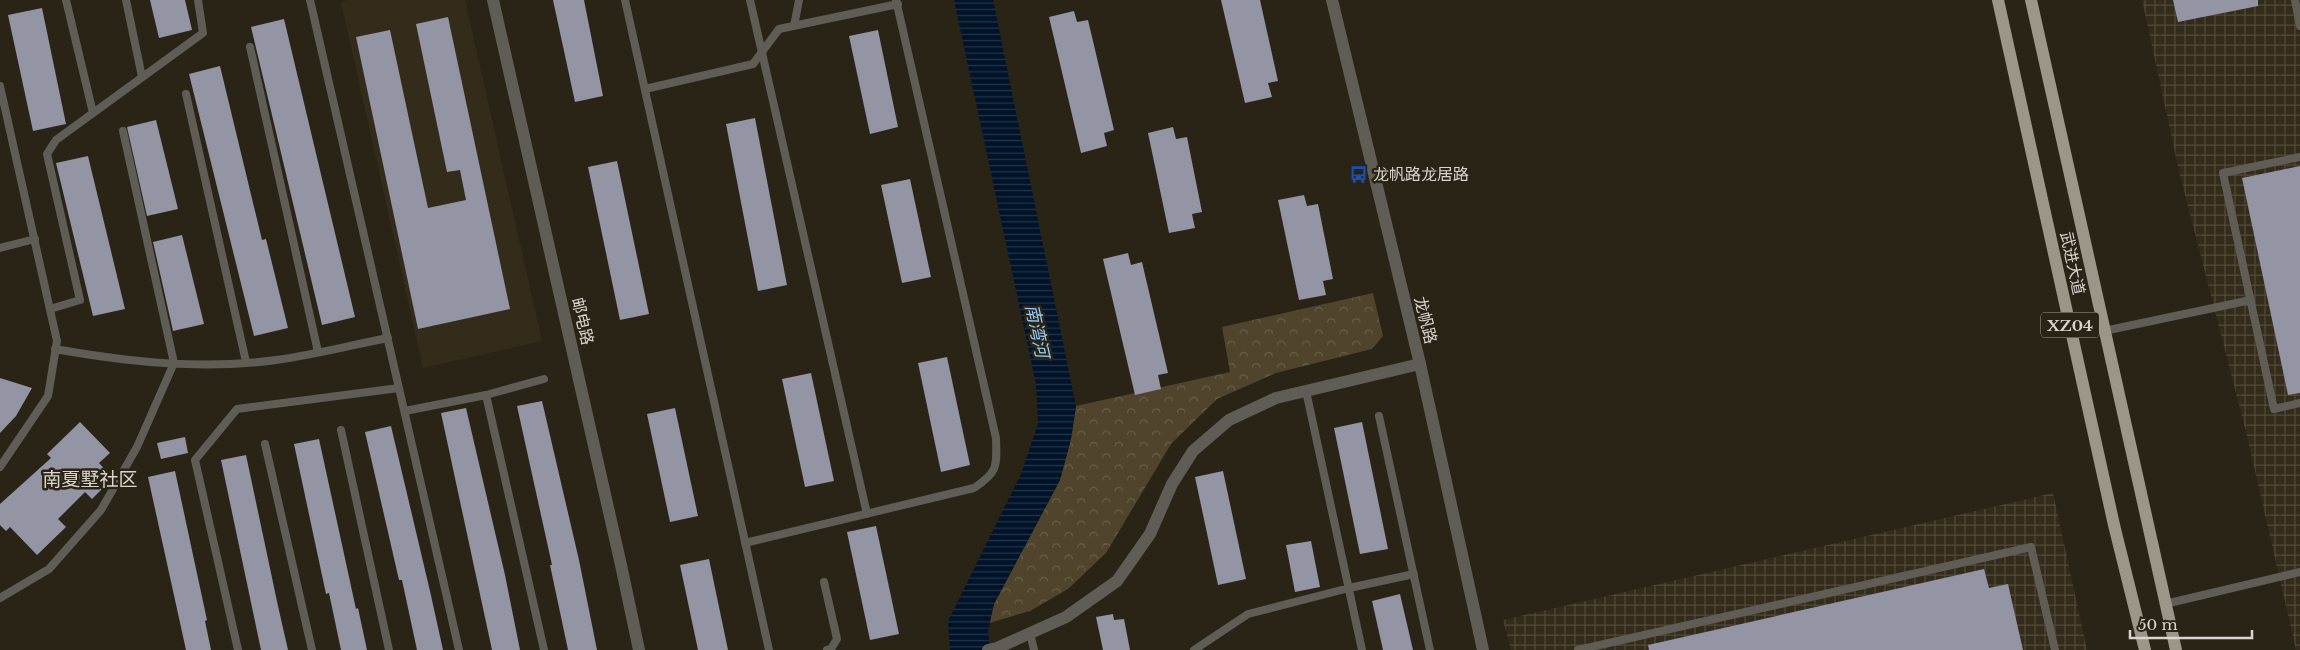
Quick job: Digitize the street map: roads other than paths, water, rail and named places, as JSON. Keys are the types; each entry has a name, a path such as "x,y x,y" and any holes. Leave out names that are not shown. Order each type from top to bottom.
{"main road":[{"name":"武进大道","path":"1998,0 2114,525 2145,650"},
{"name":"武进大道","path":"2031,0 2176,650"}],"street":[{"name":"邮电路","path":"493,0 622,565 638,650"},
{"name":"龙帆路","path":"1332,0 1420,364 1483,650"},
{"path":"992,649 1066,616 1117,581 1150,534 1172,484 1193,451 1229,420 1276,398 1420,364"}],"lane":[{"path":"66,0 92,113"},
{"path":"126,0 142,77"},
{"path":"50,309 80,300 47,154 56,140 204,33 198,0"},
{"path":"310,0 459,650"},
{"path":"625,0 769,650"},
{"path":"750,0 867,514"},
{"path":"794,26 799,0"},
{"path":"2295,0 2300,26"},
{"path":"645,89 753,64 779,29 897,2 996,438 997,458 991,477 974,488 745,543"},
{"path":"250,47 318,352"},
{"path":"0,86 57,341 48,396 0,467"},
{"path":"186,94 246,362"},
{"path":"0,598 49,570 101,510 137,447 174,363 123,131"},
{"path":"2300,157 2224,173 2274,408 2300,403"},
{"path":"0,248 35,239"},
{"path":"2104,331 2251,300"},
{"path":"55,349 117,360 174,363 246,362 276,360 388,338"},
{"path":"405,411 486,395 544,379"},
{"path":"238,650 195,460 237,409 399,388"},
{"path":"1306,391 1362,650"},
{"path":"486,395 544,650"},
{"path":"1379,416 1430,650"},
{"path":"341,430 389,650"},
{"path":"265,444 312,650"},
{"path":"1578,650 2031,547 2055,650"},
{"path":"2165,604 2300,572"},
{"path":"1194,650 1248,614 1349,588 1414,574"},
{"path":"824,582 837,639 831,649 827,650"},
{"path":"1030,632 1034,650"}],"water":[{"name":"南湾河","path":"954,0 993,0 1076,406 1071,439 1060,480 994,604 988,631 990,650 950,650 948,621 1021,474 1038,424 1036,384"}],"place":[{"name":"龙帆路龙居路","path":"1359,174"}],"district":[{"name":"南夏墅社区","path":"90,479"}]}
